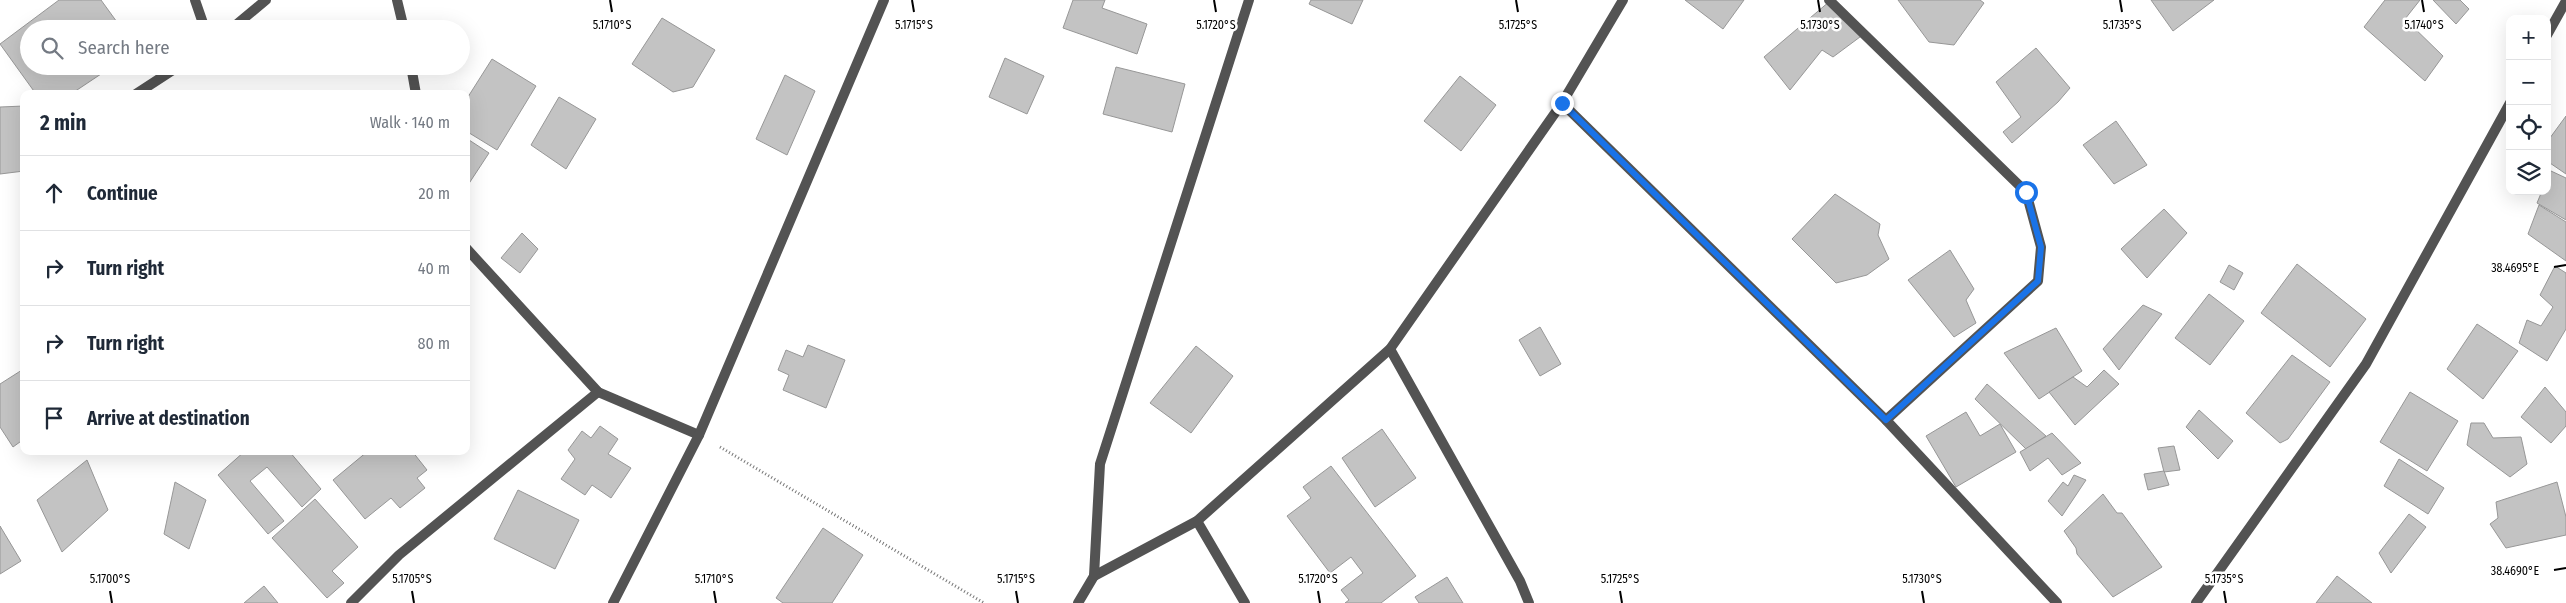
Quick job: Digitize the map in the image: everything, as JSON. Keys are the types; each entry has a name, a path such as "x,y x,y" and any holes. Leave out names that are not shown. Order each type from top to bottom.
{"street":[{"path":"195,0 202,20"},
{"path":"242,20 266,0"},
{"path":"397,0 402,20"},
{"path":"613,603 699,435 884,0"},
{"path":"1078,603 1094,576 1100,464 1249,0"},
{"path":"1094,576 1197,521 1390,349 1562,103 1624,0"},
{"path":"1829,0 2026,192 2041,247 2038,281 1886,420"},
{"path":"2551,28 2566,1"},
{"path":"142,90 165,75"},
{"path":"413,75 415,90"},
{"path":"1562,103 1886,420 2057,603"},
{"path":"2196,603 2366,364 2509,105"},
{"path":"470,252 598,392 699,435"},
{"path":"1390,349 1520,581 1529,603"},
{"path":"351,603 399,555 598,392"},
{"path":"1197,521 1245,603"}],"path":[{"path":"699,435 984,603"}],"building":[{"path":"59,0 101,0 115,20 32,20"},
{"path":"1073,0 1105,0 1102,8 1147,24 1137,54 1063,28"},
{"path":"1311,0 1363,0 1352,24 1309,4"},
{"path":"1685,0 1744,0 1723,29"},
{"path":"1898,0 1980,0 1984,3 1954,45 1929,42"},
{"path":"2151,0 2214,0 2173,31"},
{"path":"2385,0 2420,0 2405,19 2443,56 2425,81 2364,27"},
{"path":"2433,0 2460,0 2469,9 2456,24"},
{"path":"1830,1 1864,34 1833,57 1822,50 1790,90 1764,57"},
{"path":"662,18 715,50 693,87 673,92 632,64"},
{"path":"20,29 20,72 0,44"},
{"path":"2036,48 2070,88 2058,102 2012,143 2003,132 2021,117 1996,82"},
{"path":"1005,58 1044,76 1027,114 989,97"},
{"path":"492,59 536,86 497,150 470,133 470,94"},
{"path":"1116,67 1185,84 1172,132 1103,114"},
{"path":"22,75 100,75 77,90 33,90"},
{"path":"785,75 815,91 787,155 756,139"},
{"path":"1460,76 1496,105 1461,151 1424,121"},
{"path":"559,97 596,119 566,169 531,145"},
{"path":"20,106 20,172 0,174 0,107"},
{"path":"2566,116 2566,174 2551,164 2551,137"},
{"path":"2116,121 2147,165 2114,184 2083,145"},
{"path":"470,141 489,153 470,182"},
{"path":"2551,171 2566,178 2566,220 2537,203 2540,195 2551,195"},
{"path":"1835,194 1880,224 1878,235 1889,259 1867,275 1836,283 1792,239"},
{"path":"2539,205 2566,222 2566,261 2528,234"},
{"path":"2164,209 2187,233 2147,278 2121,249"},
{"path":"522,233 538,249 520,273 501,258"},
{"path":"1950,250 1974,289 1966,300 1976,323 1954,337 1908,280"},
{"path":"2297,264 2366,319 2330,367 2261,313"},
{"path":"2229,265 2243,273 2234,290 2220,282"},
{"path":"2555,266 2566,273 2566,329 2547,361 2519,343 2527,320 2541,326 2553,307 2540,295"},
{"path":"2209,294 2244,321 2210,365 2175,338"},
{"path":"2143,305 2162,314 2119,370 2103,349"},
{"path":"2477,324 2518,351 2483,399 2447,369"},
{"path":"1540,327 1561,364 1540,376 1519,340"},
{"path":"2056,328 2082,371 2039,399 2004,353"},
{"path":"808,345 845,360 826,408 783,390 789,375 778,370 786,350 803,357"},
{"path":"1196,346 1233,376 1191,433 1150,403"},
{"path":"2292,355 2330,382 2288,439 2280,443 2246,413"},
{"path":"2104,370 2119,384 2075,425 2049,392 2073,377 2087,387"},
{"path":"20,371 20,442 13,447 0,427 0,384"},
{"path":"1987,384 2046,436 2026,449 1975,399"},
{"path":"2545,387 2566,412 2566,426 2551,443 2521,417"},
{"path":"2410,392 2458,421 2427,471 2380,442"},
{"path":"2199,410 2233,441 2218,459 2186,427"},
{"path":"1966,412 1980,436 2000,424 2016,452 1956,487 1926,436"},
{"path":"2471,423 2484,423 2493,438 2521,437 2527,464 2510,477 2467,445"},
{"path":"600,426 618,439 608,454 631,468 611,498 592,485 585,495 561,479 575,459 568,450 582,431 591,438"},
{"path":"1382,429 1416,478 1375,507 1342,458"},
{"path":"2052,433 2081,463 2062,475 2048,458 2030,471 2020,452"},
{"path":"2174,446 2180,470 2164,472 2158,448"},
{"path":"240,455 292,455 321,489 302,507 267,467 250,481 284,521 268,534 218,475"},
{"path":"363,455 415,455 427,470 417,478 425,488 400,508 391,498 365,519 333,480"},
{"path":"2399,459 2444,488 2428,514 2384,486"},
{"path":"87,460 108,510 62,552 37,500"},
{"path":"1331,466 1416,576 1381,603 1345,603 1349,600 1341,590 1363,573 1351,557 1330,573 1287,516 1311,498 1303,487"},
{"path":"2164,471 2169,485 2148,490 2144,474"},
{"path":"2074,475 2086,480 2062,516 2048,501 2063,482 2068,486"},
{"path":"175,482 206,500 189,549 164,534"},
{"path":"2557,482 2566,517 2566,535 2506,548 2490,524 2498,518 2496,502"},
{"path":"518,490 579,520 555,569 494,539"},
{"path":"2103,494 2117,513 2122,513 2162,567 2113,597 2077,554 2076,548 2064,531"},
{"path":"315,499 358,547 332,571 344,583 327,598 272,538"},
{"path":"2409,514 2426,527 2391,573 2379,553"},
{"path":"0,526 21,561 0,574"},
{"path":"823,528 863,555 832,603 783,603 776,598"},
{"path":"2337,576 2372,603 2316,603"},
{"path":"1447,577 1463,603 1419,603 1415,597"},
{"path":"264,586 278,603 244,603"}],"route":[{"path":"1562,103 1886,420 2038,281 2041,247 2026,192"}]}
